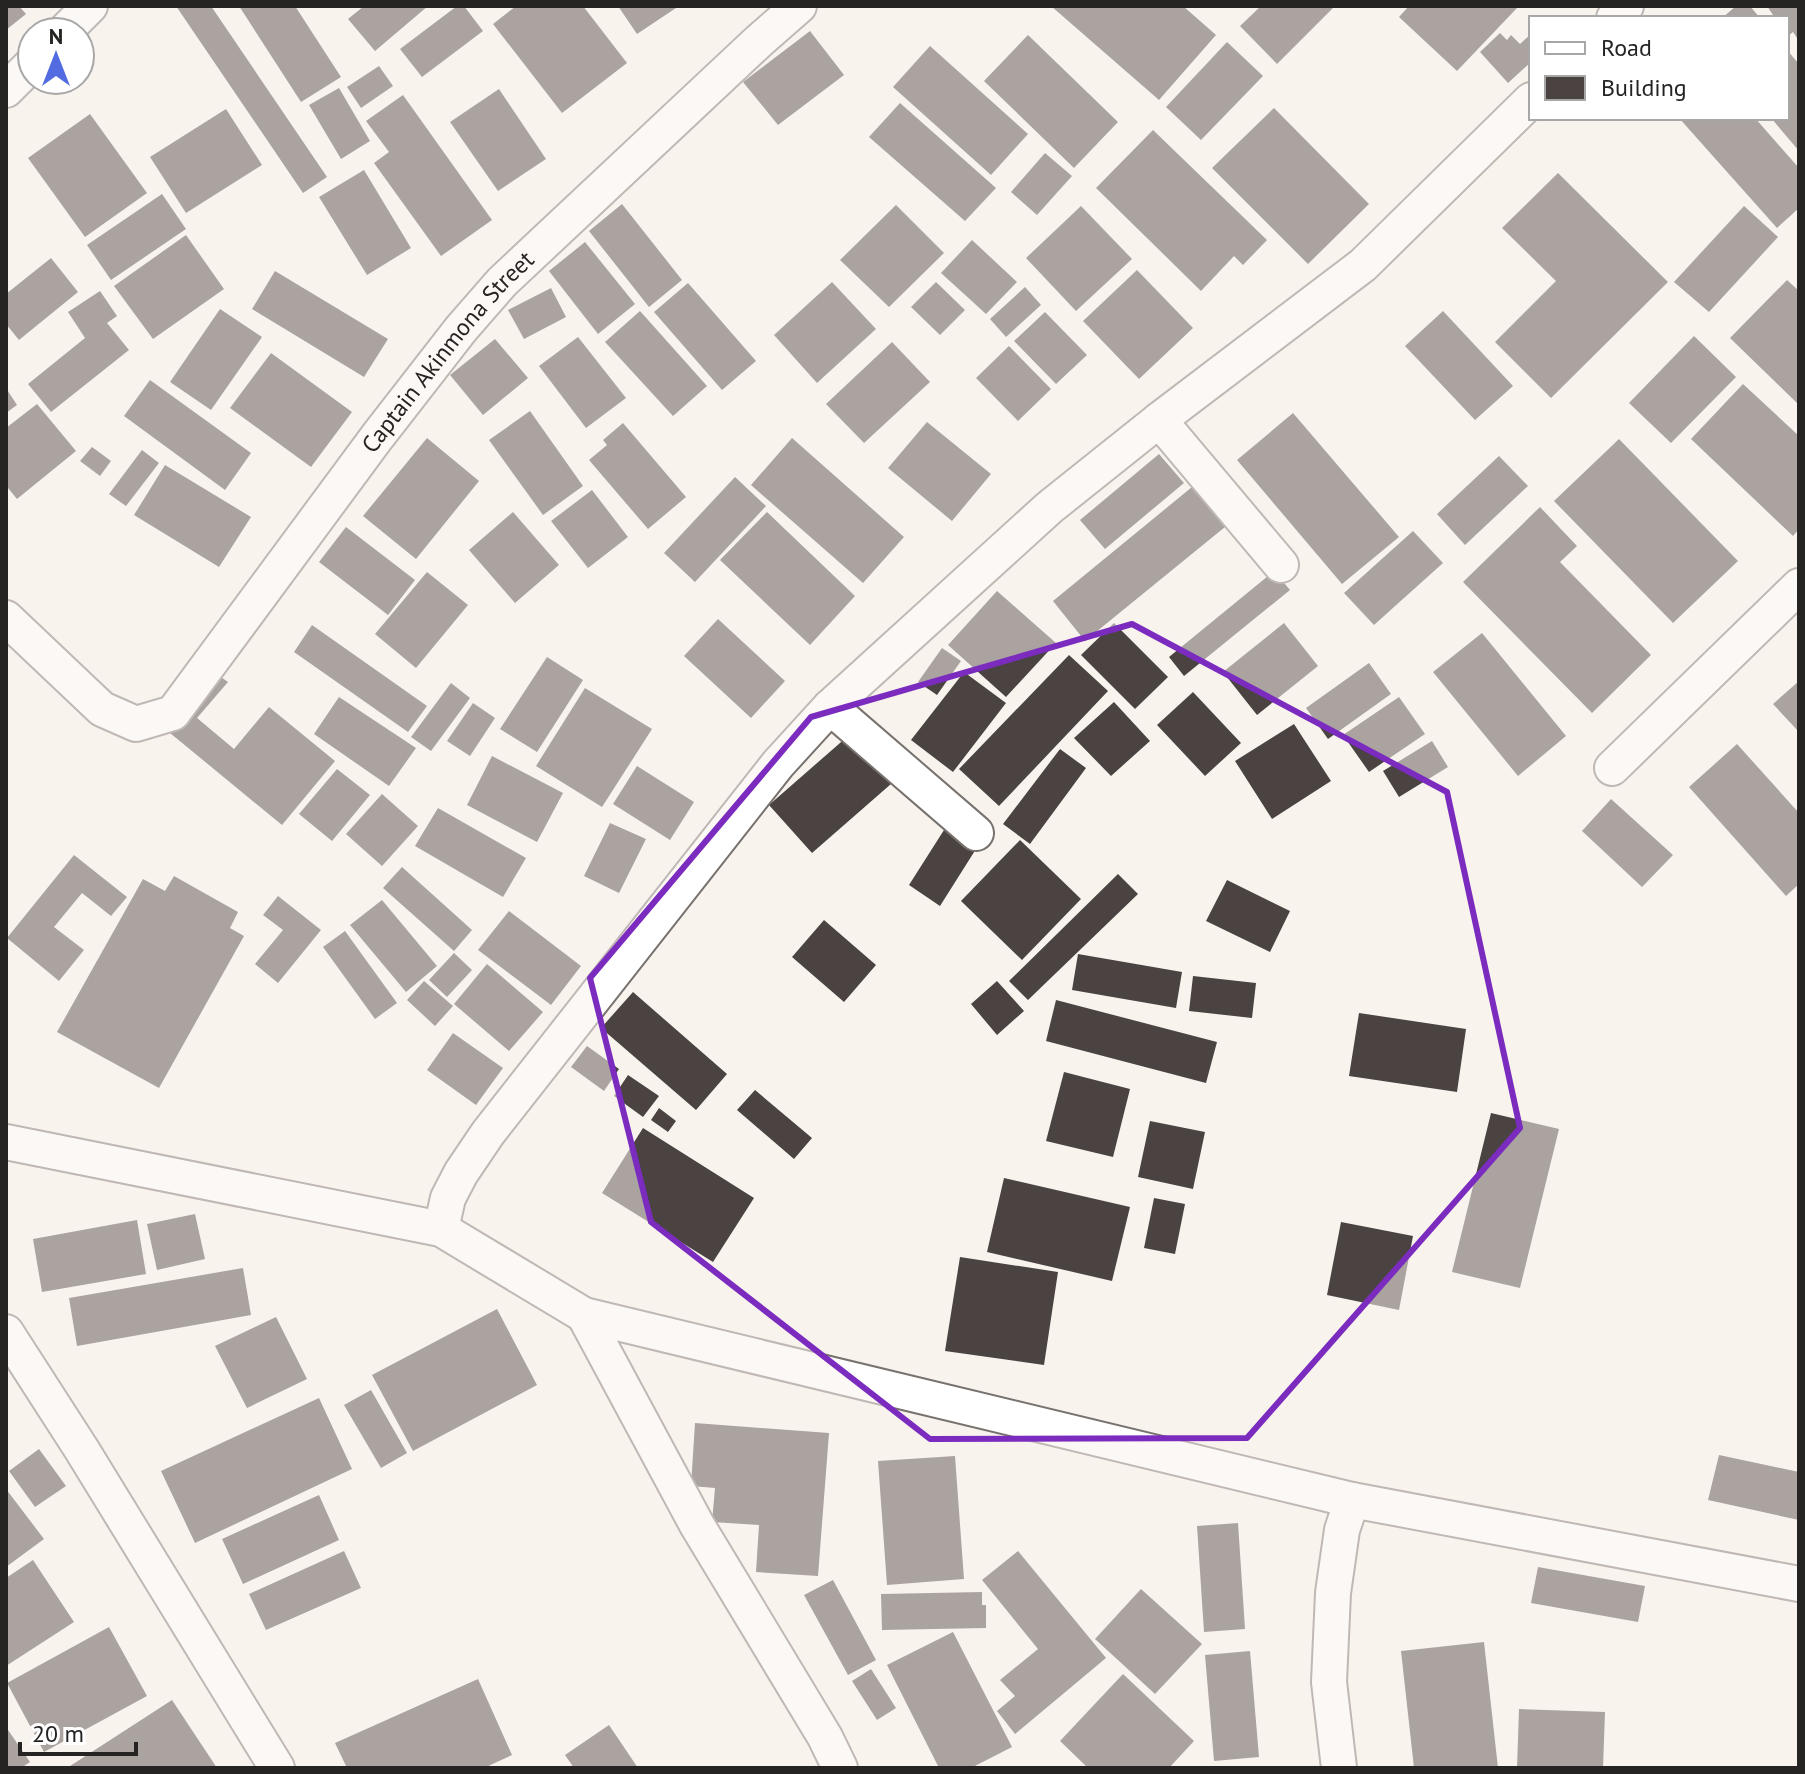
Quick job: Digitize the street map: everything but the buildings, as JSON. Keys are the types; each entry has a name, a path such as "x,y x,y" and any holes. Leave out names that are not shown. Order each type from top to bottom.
{"street":[{"name":"Captain Akinmona Street","path":"6,618 102,709 136,724 173,713 377,437 461,329 502,282 799,6"},
{"path":"441,1229 448,1198 488,1133 778,764 830,707 1050,507 1363,265 1529,102"},
{"path":"1159,420 1281,565"},
{"path":"1612,768 1799,586"},
{"path":"830,707 976,833"},
{"path":"6,1142 441,1229 584,1315 1352,1500 1799,1584"},
{"path":"584,1315 697,1525 825,1737 840,1768"},
{"path":"6,1332 277,1768"},
{"path":"1339,1768 1329,1682 1333,1593 1342,1530 1352,1500"}],"highlighted area":[{"path":"1132,624 1447,792 1520,1128 1247,1438 930,1439 651,1222 590,978 811,717"}]}
